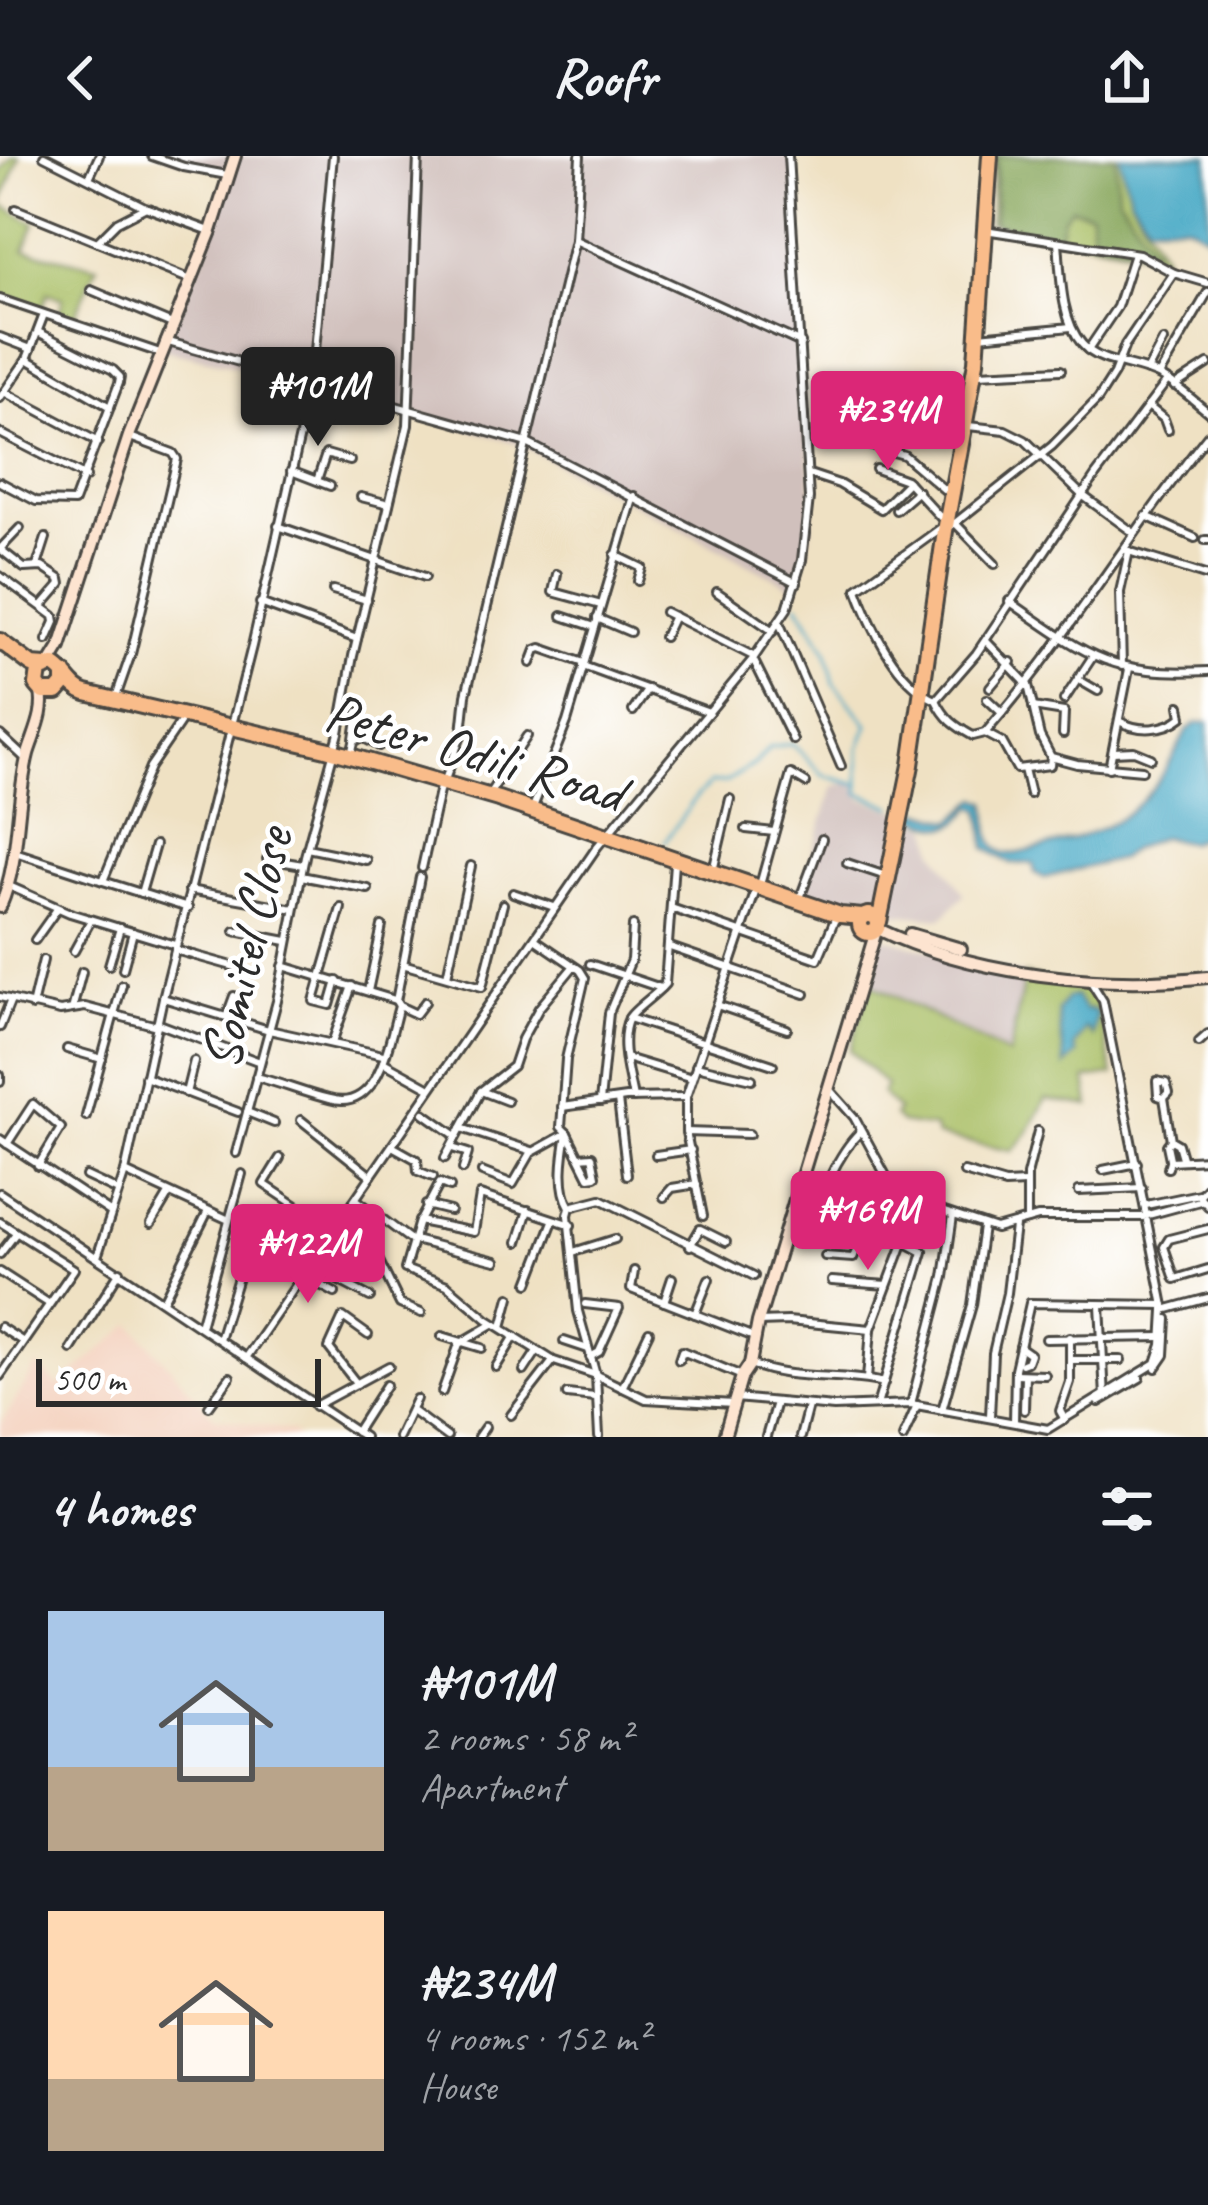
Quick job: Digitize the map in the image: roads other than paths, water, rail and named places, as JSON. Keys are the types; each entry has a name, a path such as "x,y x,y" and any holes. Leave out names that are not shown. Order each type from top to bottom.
{"main road":[{"path":"871,925 925,695 946,526 974,374 988,156"},
{"path":"946,526 947,492 974,346 984,229"},
{"path":"0,644 46,689 229,731"},
{"path":"0,644 32,665 55,668 77,690 442,785 606,837 835,919 871,925"},
{"path":"46,689 64,684 55,668"},
{"path":"46,689 55,668"},
{"path":"871,925 925,695"},
{"name":"Peter Odili Road","path":"331,757 352,750 442,785 532,810 871,925"}],"street":[{"path":"44,156 145,207 211,231"},
{"path":"89,178 99,156"},
{"path":"152,156 230,176"},
{"path":"55,668 128,436 211,231 235,156"},
{"path":"97,1257 125,1172 312,383 333,156"},
{"name":"Somitel Close","path":"236,1154 242,1112 269,1030 410,410 418,156"},
{"path":"256,1077 338,1101 365,1094 383,1058 406,965 421,872 442,785 462,733 466,695 575,239 580,156"},
{"path":"246,1358 536,940 554,907 779,622 796,583 807,531 809,474 788,156"},
{"path":"99,240 117,222 145,207"},
{"path":"16,208 191,280"},
{"path":"984,229 1134,254 1174,274 1208,283"},
{"path":"575,239 801,343"},
{"path":"1058,242 1072,326 1088,350 1159,375 1208,412"},
{"path":"1088,350 1117,307 1134,254"},
{"path":"1174,274 1098,399 1042,454 856,589 882,641 947,720 973,736 986,733 1063,639 1146,516 1208,435"},
{"path":"91,290 172,324"},
{"path":"1159,375 1208,292"},
{"path":"0,299 44,315 527,443 796,583"},
{"path":"44,315 27,359 2,394 98,442"},
{"path":"979,336 1072,326"},
{"path":"0,482 36,501 72,504 110,406 118,374 38,332"},
{"path":"1184,335 1193,341"},
{"path":"0,337 31,349"},
{"path":"1148,371 1162,340"},
{"path":"27,359 110,406"},
{"path":"925,695 952,685 1148,406 1171,383 1208,364"},
{"path":"974,374 1061,370"},
{"path":"1148,406 1164,419 1168,430"},
{"path":"859,407 845,438 913,461 947,492"},
{"path":"876,447 888,409"},
{"path":"964,425 1015,434 1134,533"},
{"path":"0,433 86,477"},
{"path":"115,700 131,654 177,459 173,453 128,436"},
{"path":"317,478 326,454 350,461"},
{"path":"876,469 908,482 946,526 995,564"},
{"path":"291,471 330,486"},
{"path":"809,474 839,484 881,509 908,482"},
{"path":"896,510 918,491"},
{"path":"361,496 389,504"},
{"path":"532,810 556,754 634,496"},
{"path":"1146,516 1195,538"},
{"path":"278,526 425,577"},
{"path":"20,528 0,549 23,568 37,566 62,581 42,607"},
{"path":"911,531 921,542"},
{"path":"37,566 46,538"},
{"path":"1125,550 1208,576"},
{"path":"1109,768 1125,668 1120,592 1125,550"},
{"path":"614,554 642,568 638,581"},
{"path":"557,574 553,592 601,605"},
{"path":"0,575 56,619 47,640"},
{"path":"333,590 368,600"},
{"path":"717,592 773,631"},
{"path":"1010,602 1063,639 1125,668 1208,671"},
{"path":"260,603 357,638"},
{"path":"664,637 669,614 754,658 794,740"},
{"path":"562,616 630,632"},
{"path":"779,622 842,766"},
{"path":"985,640 1028,685 1050,765 1015,767 1002,742 986,733"},
{"path":"531,663 541,648 709,712"},
{"path":"1064,700 1093,656"},
{"path":"991,687 1011,662"},
{"path":"1078,680 1098,691"},
{"path":"46,689 27,760 3,897 58,908 243,969"},
{"path":"633,711 648,689"},
{"path":"987,699 1002,713"},
{"path":"1119,721 1131,727 1163,728 1182,717 1180,706"},
{"path":"1033,707 1063,711 1063,734"},
{"path":"352,750 358,712"},
{"path":"103,881 150,767 180,723"},
{"path":"0,735 27,760"},
{"path":"488,796 527,736"},
{"path":"352,750 362,737 379,746"},
{"path":"1113,752 1134,751 1151,758"},
{"path":"1051,757 1142,770"},
{"path":"1024,769 1030,794"},
{"path":"703,1216 686,1132 686,1097 791,774 806,783"},
{"path":"713,872 730,799"},
{"path":"746,829 774,832"},
{"path":"799,901 822,839"},
{"path":"141,894 155,845"},
{"path":"308,848 366,860"},
{"path":"14,852 188,908"},
{"path":"267,859 303,865"},
{"path":"633,1098 626,1058 628,1018 662,988 670,947 674,863"},
{"path":"847,863 883,875"},
{"path":"447,976 471,866"},
{"path":"301,875 368,889"},
{"path":"189,890 294,909"},
{"path":"512,893 554,907"},
{"path":"406,965 482,987 502,904"},
{"path":"35,940 58,908"},
{"path":"337,981 330,1005 314,1001 341,908"},
{"path":"671,908 818,959 835,919"},
{"path":"74,951 91,920"},
{"path":"724,1437 750,1364 758,1322 866,960 871,925"},
{"path":"871,925 1055,969 1208,974"},
{"path":"871,925 901,939 982,962 1088,980 1208,974"},
{"path":"368,991 382,926"},
{"path":"600,1102 609,1013 634,950 633,926"},
{"path":"109,965 120,928"},
{"path":"236,931 286,940"},
{"path":"123,969 134,932"},
{"path":"536,940 585,978 566,1059 562,1107 562,1130 579,1157"},
{"path":"670,947 805,994"},
{"path":"32,1006 44,960"},
{"path":"590,964 662,988"},
{"path":"283,966 368,991 416,1014 425,1002"},
{"path":"445,1158 481,1091 513,1066 539,1008 572,967"},
{"path":"73,1006 82,973"},
{"path":"450,1186 440,1183 426,1204 405,1269 447,1285 554,1361 657,1401 914,1404 1052,1432 1156,1363 1165,1337 1164,1307 1103,1001 1088,980"},
{"path":"1103,1001 1115,981"},
{"path":"86,1116 122,985"},
{"path":"332,1043 352,986"},
{"path":"226,1016 233,995"},
{"path":"0,997 60,1011 73,1006 157,1025 260,1062"},
{"path":"163,998 383,1058 430,1088"},
{"path":"0,1028 10,1002"},
{"path":"718,1005 787,1029"},
{"path":"628,1018 772,1064"},
{"path":"1199,1042 1208,1034"},
{"path":"67,1049 102,1059"},
{"path":"626,1058 692,1078"},
{"path":"186,1093 194,1060"},
{"path":"696,1066 752,1079"},
{"path":"1170,1070 1164,1098 1171,1140 1169,1165 1182,1158 1208,1159"},
{"path":"146,1077 274,1123"},
{"path":"828,1087 897,1191 983,1226 1004,1229 1045,1216 1146,1214 1161,1206 1202,1200 1208,1186"},
{"path":"481,1091 507,1101"},
{"path":"562,1107 686,1097"},
{"path":"618,1100 627,1175"},
{"path":"38,1166 61,1128 33,1104 3,1142 38,1166 110,1212"},
{"path":"424,1113 458,1131 533,1152"},
{"path":"301,1120 371,1175"},
{"path":"1027,1220 1026,1183 1038,1131"},
{"path":"686,1132 749,1134"},
{"path":"861,1132 823,1196 814,1231 832,1232 844,1210 923,1252 878,1403"},
{"path":"482,1172 513,1184 533,1152 567,1133"},
{"path":"567,1133 565,1201 570,1208 578,1311 596,1375 599,1437"},
{"path":"1171,1140 1178,1144 1182,1158"},
{"path":"392,1146 418,1160 418,1171 433,1178"},
{"path":"452,1148 468,1153 463,1169"},
{"path":"656,1155 691,1150"},
{"path":"280,1158 263,1183 379,1261 400,1304 421,1313"},
{"path":"1102,1171 1137,1163"},
{"path":"125,1172 229,1220"},
{"path":"964,1172 1005,1184 1026,1183"},
{"path":"200,1326 242,1174"},
{"path":"86,1176 116,1190"},
{"path":"664,1197 672,1188 698,1184"},
{"path":"1079,1191 1142,1188"},
{"path":"0,1193 360,1435 386,1385"},
{"path":"152,1224 169,1194"},
{"path":"421,1219 474,1232 480,1195 571,1225"},
{"path":"570,1208 601,1199 754,1276"},
{"path":"357,1200 414,1241 496,1261"},
{"path":"426,1204 450,1211"},
{"path":"915,1246 932,1209"},
{"path":"518,1242 528,1210"},
{"path":"163,1301 208,1211"},
{"path":"903,1437 944,1277 953,1216"},
{"path":"289,1218 326,1243"},
{"path":"529,1283 553,1221"},
{"path":"0,1222 74,1269 0,1376"},
{"path":"825,1256 853,1258 868,1222"},
{"path":"219,1339 239,1271 268,1226"},
{"path":"942,1410 972,1304 983,1226"},
{"path":"990,1416 993,1353 1016,1226"},
{"path":"690,1246 700,1229 727,1242"},
{"path":"1208,1229 1169,1239 1164,1247 1175,1279 1208,1269"},
{"path":"0,1254 16,1233"},
{"path":"573,1252 615,1239"},
{"path":"867,1379 872,1329 904,1240"},
{"path":"311,1266 370,1297"},
{"path":"71,1349 120,1271"},
{"path":"634,1271 631,1289 754,1336"},
{"path":"0,1272 48,1303"},
{"path":"304,1276 335,1293"},
{"path":"664,1302 672,1278"},
{"path":"695,1314 709,1279"},
{"path":"832,1281 887,1285"},
{"path":"442,1392 464,1341 498,1325 510,1298"},
{"path":"1014,1424 1015,1374 1030,1304 1164,1307 1208,1298"},
{"path":"565,1341 589,1353 599,1352 619,1306 585,1304"},
{"path":"1100,1305 1105,1396"},
{"path":"357,1384 329,1342 344,1317 368,1335"},
{"path":"758,1322 872,1329"},
{"path":"0,1327 22,1342"},
{"path":"622,1388 649,1332"},
{"path":"442,1336 482,1348"},
{"path":"496,1367 515,1336"},
{"path":"1067,1419 1060,1411 1069,1390 1070,1337"},
{"path":"1046,1339 1165,1337"},
{"path":"1020,1347 1030,1354 1022,1364"},
{"path":"524,1371 537,1351"},
{"path":"679,1360 682,1352 742,1376"},
{"path":"1070,1360 1121,1360"},
{"path":"511,1415 554,1361"},
{"path":"750,1364 788,1375 884,1383"},
{"path":"315,1406 388,1366"},
{"path":"1015,1374 1045,1375"},
{"path":"1024,1410 1025,1375"},
{"path":"209,1406 230,1377"},
{"path":"566,1394 595,1397"},
{"path":"410,1437 400,1434 416,1399"},
{"path":"766,1437 776,1402"},
{"path":"800,1437 808,1406"},
{"path":"412,1412 447,1437"},
{"path":"478,1437 484,1427"},
{"path":"1029,1437 1032,1427"}],"water":[{"path":"1119,156 1208,156 1208,236 1187,224 1149,224 1131,199"},
{"path":"1208,722 1208,834 1190,843 1162,837 1120,859 1044,878 1035,873 1033,863 1011,864 986,848 981,809 973,807 957,823 944,827 908,814 910,808 952,821 978,798 987,802 991,837 1000,851 1017,854 1069,840 1130,811 1159,779 1186,732"},
{"path":"1075,996 1085,1010 1097,1014 1093,1036 1086,1028 1074,1047 1077,1054 1065,1066 1058,1011 1067,998"}],"waterway":[{"path":"798,604 826,650 834,683 868,725 859,748 859,793 893,807"},
{"path":"665,841 711,783 725,782 755,764 769,748 792,743 823,775 858,785"}]}
